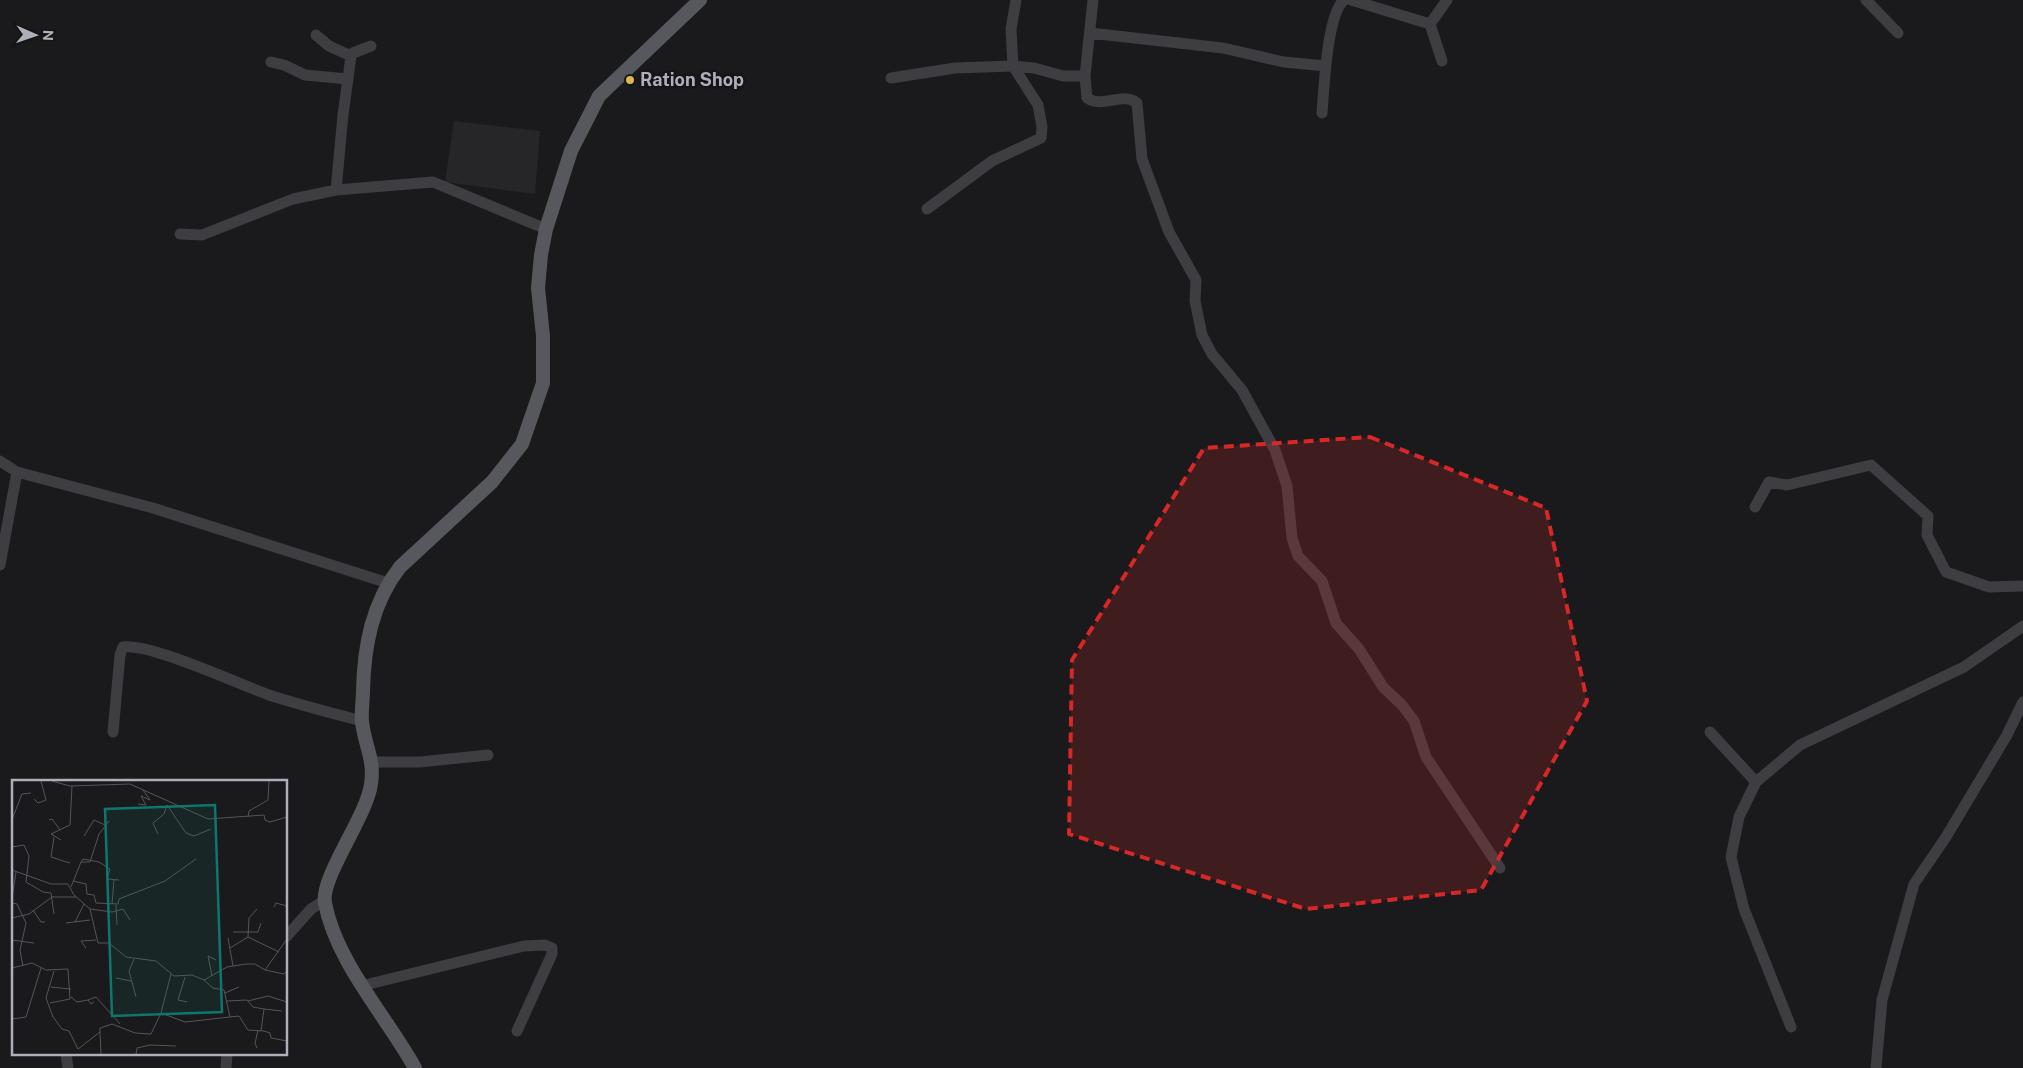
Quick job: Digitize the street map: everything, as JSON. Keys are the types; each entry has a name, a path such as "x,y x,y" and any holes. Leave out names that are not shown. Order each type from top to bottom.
{"main road":[{"path":"415,1068 361,986 336,935 324,901 327,884 359,819 371,786 373,762 362,722 364,661 372,620 388,583 400,567 492,482 522,444 543,382 543,336 538,288 546,229 571,151 599,96 700,0"}],"street":[{"path":"927,210 992,161 1041,138 1042,127 1038,105 1012,66 1011,29 1016,0"},
{"path":"1093,0 1090,33 1086,45 1084,76 1087,98 1097,104 1118,99 1133,99 1137,103 1142,159 1169,232 1196,280 1195,301 1202,335 1212,354 1242,390 1275,450 1287,486 1292,538 1298,556 1322,581 1336,623 1359,649 1383,687 1402,705 1414,721 1426,757 1500,868"},
{"path":"1322,113 1326,66 1335,14 1344,0"},
{"path":"1351,0 1430,24"},
{"path":"1430,24 1447,0"},
{"path":"1866,0 1898,33"},
{"path":"1430,24 1442,61"},
{"path":"1090,33 1223,48 1284,62 1326,66"},
{"path":"316,35 330,46 352,56"},
{"path":"336,190 352,56 353,53 371,46"},
{"path":"271,62 284,65 305,75 348,79"},
{"path":"891,78 955,68 1012,66 1034,68 1063,76 1084,76"},
{"path":"180,234 202,235 293,199 336,190 433,182 546,229"},
{"path":"0,461 17,472 152,508 388,583"},
{"path":"1755,507 1769,482 1787,485 1871,465 1928,516 1927,535 1946,572 1989,587 2023,586"},
{"path":"0,565 17,472"},
{"path":"1790,1027 1744,909 1731,858 1739,817 1756,782 1800,745 1964,668 2023,626"},
{"path":"113,732 120,655 124,647 133,646 162,654 270,695 362,722"},
{"path":"1876,1068 1882,1000 1914,884 1946,837 2007,735 2023,702"},
{"path":"1710,732 1756,782"},
{"path":"373,762 420,762 488,755"},
{"path":"288,935 312,909 324,901"},
{"path":"361,986 524,946 545,945 552,948 552,954 517,1030"}],"highlighted area":[{"path":"1370,437 1546,508 1587,701 1481,890 1306,909 1069,834 1072,660 1204,448"}],"shaded area":[{"path":"454,121 540,131 535,194 445,182"}],"place":[{"name":"Ration Shop","path":"630,80"}]}
